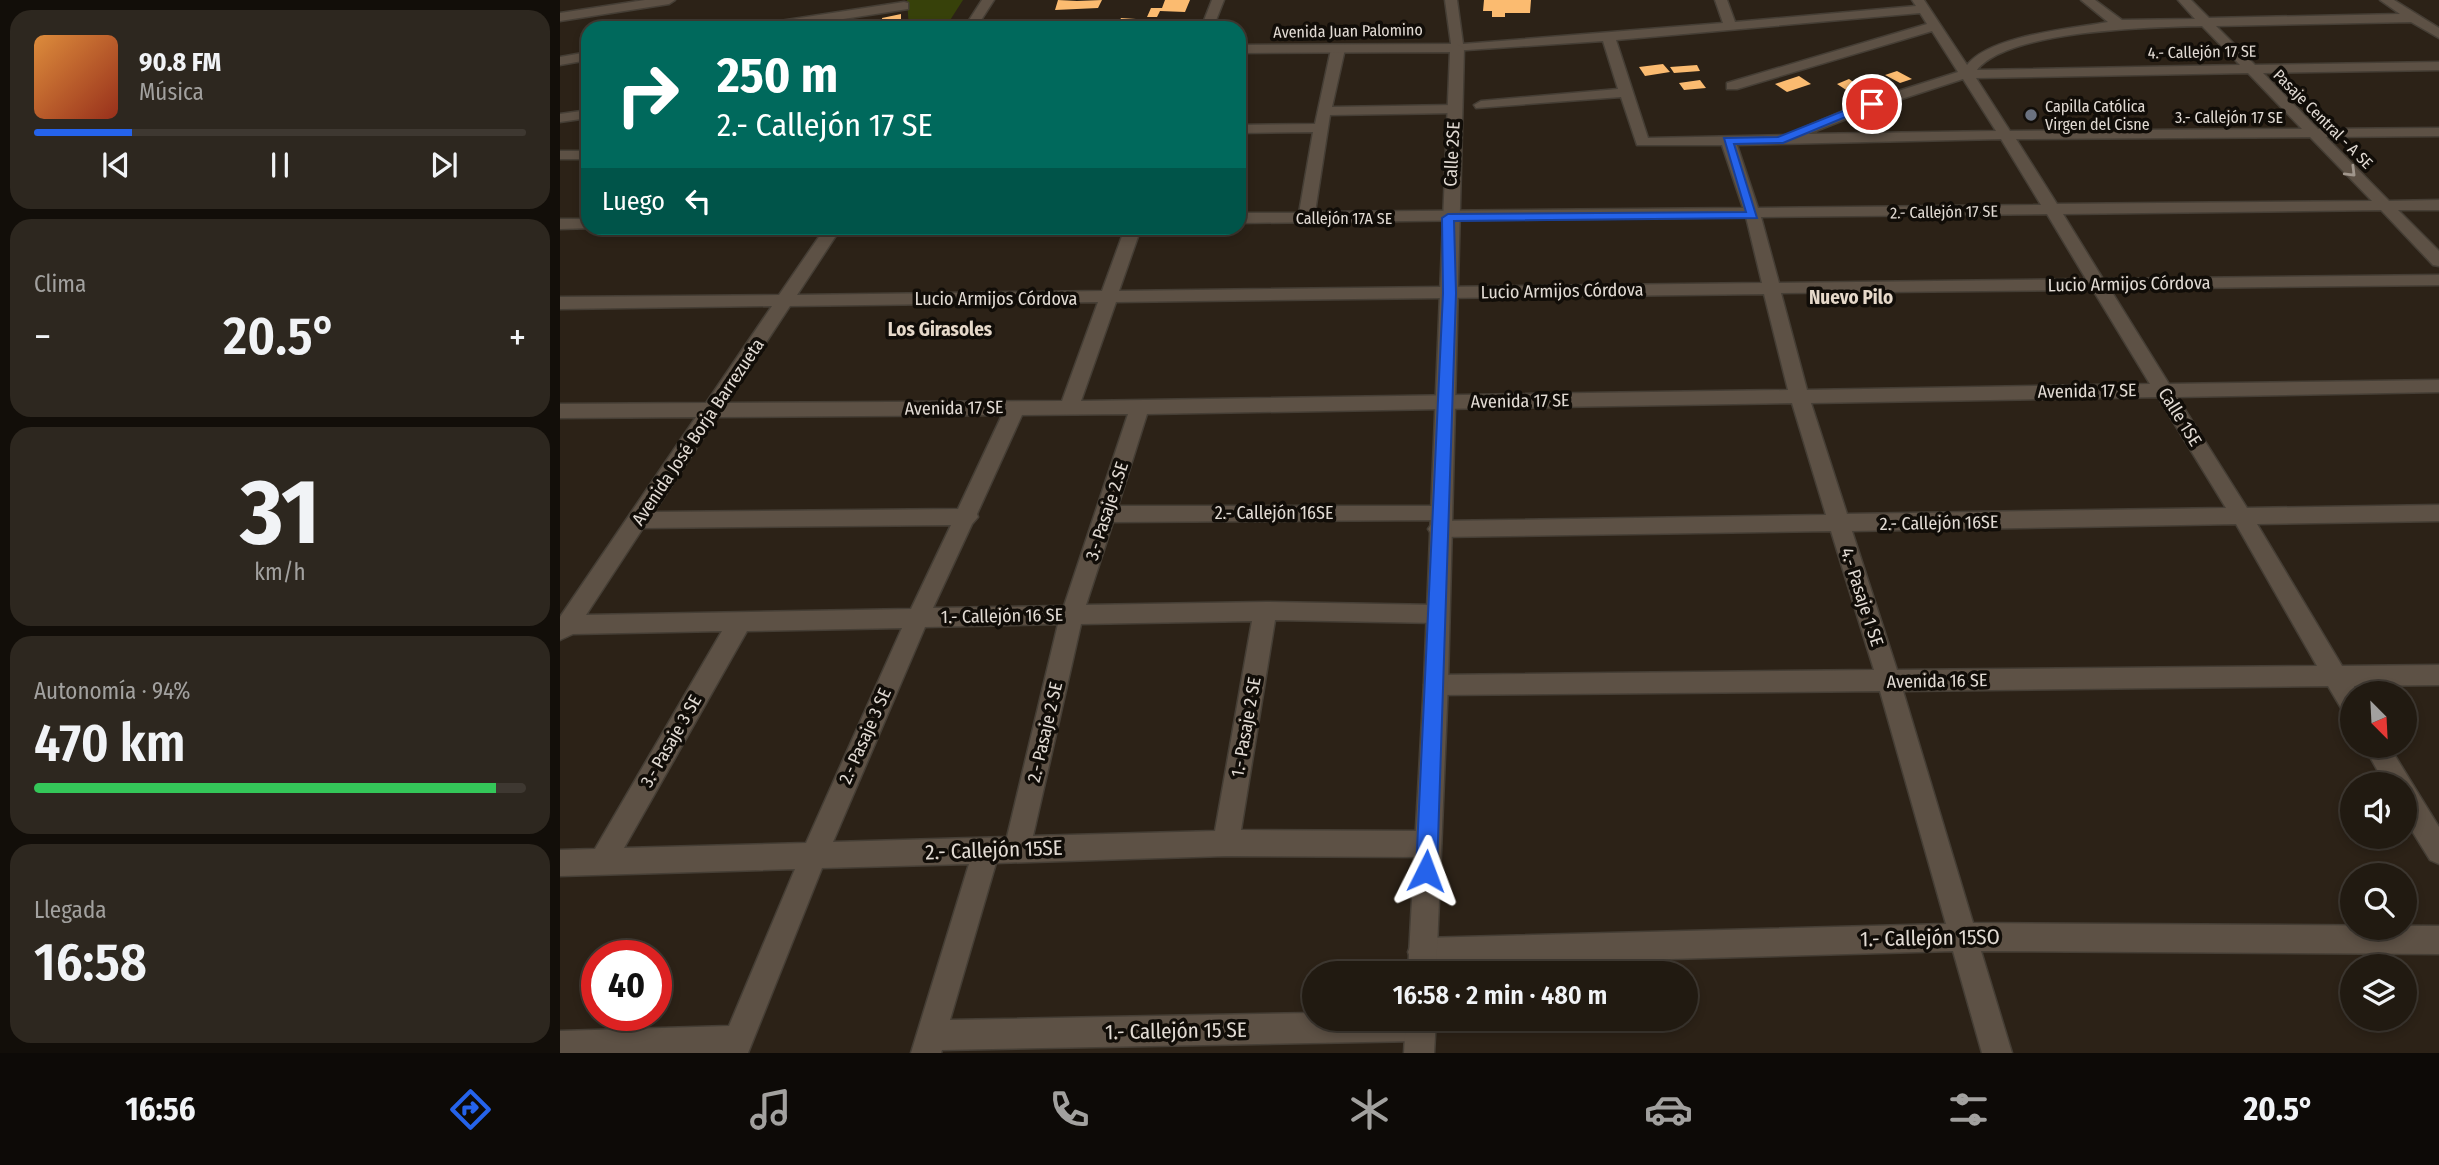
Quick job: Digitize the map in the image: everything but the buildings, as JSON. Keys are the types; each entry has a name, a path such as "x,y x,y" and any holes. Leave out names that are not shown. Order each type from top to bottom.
{"street":[{"path":"560,17 670,0"},
{"path":"974,21 988,0"},
{"path":"1210,21 1218,0"},
{"name":"Calle 2SE","path":"1422,961 1436,685 1450,293 1448,218 1457,48 1451,0"},
{"path":"1721,0 1730,26"},
{"path":"1821,0 1830,16"},
{"path":"2087,0 2119,24"},
{"name":"Pasaje Central - A SE","path":"2185,0 2439,261"},
{"path":"2386,0 2410,18 2439,34"},
{"name":"Avenida Juan Palomino","path":"1246,50 1457,48 1609,39 1921,5"},
{"name":"Calle 1SE","path":"1921,5 2006,135 2242,517 2340,686"},
{"path":"806,21 904,6"},
{"path":"1780,140 1872,104 1966,74 1980,57 2004,48 2119,24 2410,18"},
{"path":"1732,86 1934,26"},
{"path":"1481,105 1628,92 1609,39"},
{"path":"1306,218 1324,111 1338,50"},
{"path":"560,61 581,57"},
{"name":"4.- Callejón 17 SE","path":"1966,74 2439,66"},
{"name":"3.- Callejón 17 SE","path":"1628,92 1642,142 2006,135 2439,132"},
{"path":"1324,111 1454,109"},
{"path":"560,118 581,115"},
{"path":"1246,129 1321,128"},
{"name":"4.- Pasaje 1 SE","path":"1728,140 1753,215 1799,396 1889,682 1997,1053"},
{"path":"560,156 581,155"},
{"name":"2.- Callejón 17 SE","path":"1448,218 2439,205"},
{"name":"Callejón 17A SE","path":"1246,218 1448,218"},
{"path":"560,224 581,224"},
{"name":"Avenida José Borja Barrezueta","path":"564,630 828,235"},
{"path":"1070,406 1131,235"},
{"name":"Lucio Armijos Córdova","path":"560,303 2439,281"},
{"name":"Avenida 17 SE","path":"560,411 1140,407 2439,386"},
{"name":"3.- Pasaje 2.SE","path":"1072,615 1140,407"},
{"name":"2.- Pasaje 3 SE","path":"736,1047 814,854 917,618 968,517 1014,408"},
{"name":"2.- Callejón 16SE","path":"1107,513 1440,521 1839,525 2439,513"},
{"path":"639,520 968,517"},
{"name":"1.- Callejón 16 SE","path":"564,630 741,620 1265,611 1437,614"},
{"name":"1.- Pasaje 2 SE","path":"1226,844 1265,611"},
{"name":"2.- Pasaje 2 SE","path":"1017,849 1072,615"},
{"name":"3.- Pasaje 3 SE","path":"602,862 741,620"},
{"name":"Avenida 16 SE","path":"1436,685 2439,675"},
{"path":"2417,815 2439,851"},
{"name":"2.- Callejón 15SE","path":"560,863 1226,844 1428,844"},
{"path":"929,1044 986,850"},
{"name":"1.- Callejón 15SO","path":"1444,961 1964,937 2439,940"},
{"name":"1.- Callejón 15 SE","path":"929,1044 1420,1032"},
{"path":"560,1046 736,1047"}],"green space":[{"path":"907,0 963,0 950,21 908,21"}],"place":[{"name":"Capilla Católica Virgen del Cisne","path":"2031,115"}],"district":[{"name":"Nuevo Pilo","path":"1851,297"},
{"name":"Los Girasoles","path":"940,329"}],"route":[{"path":"1426,871 1436,685 1439,529 1450,293 1448,218 1753,215 1728,140 1780,140 1872,104"}]}
